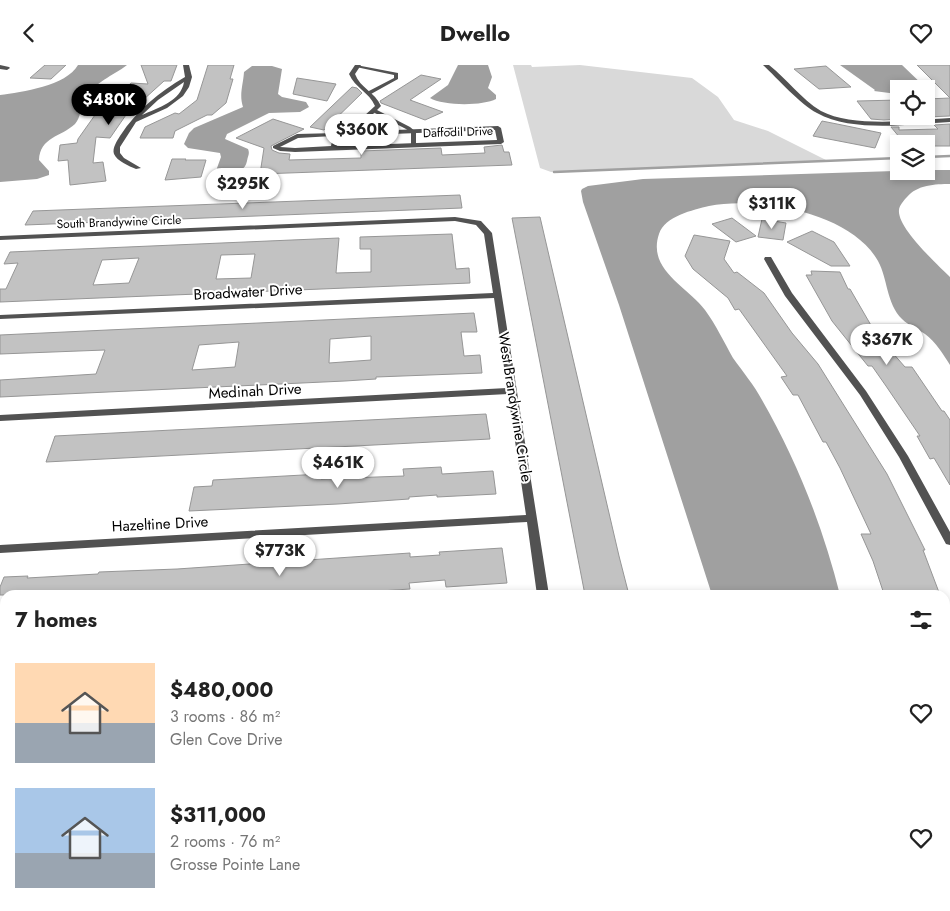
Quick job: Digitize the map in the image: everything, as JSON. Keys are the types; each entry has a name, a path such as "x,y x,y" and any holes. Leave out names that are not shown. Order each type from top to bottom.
{"street":[{"path":"135,121 172,103 183,93 189,77 186,65"},
{"path":"334,147 335,138 339,134 374,111 378,106 376,100 354,81 352,74 358,65"},
{"path":"766,65 819,111 832,117 866,122 950,120"},
{"path":"138,168 122,159 117,153 117,147 141,111 169,88 189,77"},
{"path":"152,101 172,103"},
{"name":"Daffodil Drive","path":"498,128 501,141 286,150 275,147 296,136 412,131 498,128"},
{"name":"South Brandywine Circle","path":"0,238 455,219 478,223"},
{"name":"West Brandywine Circle","path":"478,223 488,233 543,590"},
{"path":"768,259 798,308 840,362 878,417 922,487 950,541"},
{"name":"Broadwater Drive","path":"0,317 498,295"},
{"name":"Medinah Drive","path":"0,418 512,391"},
{"name":"Hazeltine Drive","path":"0,549 532,518"}],"lane":[{"path":"358,65 396,74 396,79 369,93"},
{"path":"374,111 412,131 414,145"}],"shaded area":[{"path":"78,65 127,65 93,88 85,99 75,124 52,138 43,147 39,160 49,171 49,175 37,179 0,182 0,95 31,90 54,83 72,72"},
{"path":"458,65 488,65 492,77 488,88 496,95 496,99 482,103 453,104 430,98 448,85"},
{"path":"513,65 531,65 532,67 580,65 692,78 718,97 734,120 768,131 828,161 551,172 540,168"},
{"path":"840,65 902,65 918,80 890,80 890,93 875,90"},
{"path":"252,66 272,66 282,69 278,94 282,97 306,102 309,107 300,112 269,113 227,134 225,139 248,149 249,155 246,165 240,171 232,173 220,172 217,168 221,157 220,153 188,148 184,144 189,133 194,128 243,107 241,94 244,72"},
{"path":"935,170 950,170 950,184 932,185 916,190 904,200 899,210 900,218 911,236 950,277 950,365 933,341 911,326 897,313 878,261 865,244 847,231 826,220 777,206 730,204 709,206 680,215 667,223 659,234 657,247 659,258 664,268 705,310 733,358 759,394 775,423 808,495 826,544 839,590 710,590 619,305 583,202 581,191 588,186 643,179 890,171 890,180 935,180"}],"building":[{"path":"45,65 66,65 51,79 30,78"},
{"path":"141,65 177,65 171,81 164,81 143,100 137,99 110,138 96,137 93,163 103,162 106,181 70,185 68,160 58,161 60,145 77,143 95,115 90,115 103,100 112,101 131,83 148,84"},
{"path":"208,65 234,65 230,79 233,79 226,103 212,115 207,115 175,131 173,138 140,138 145,127 175,113 179,114 197,100"},
{"path":"917,65 950,65 950,98 935,83 935,80 932,80"},
{"path":"826,66 851,87 819,89 794,69"},
{"path":"421,75 441,79 410,100 443,112 425,120 381,103 380,101"},
{"path":"297,78 336,84 327,101 293,94"},
{"path":"352,87 357,88 362,93 324,130 310,127"},
{"path":"950,98 950,116 935,117 935,99"},
{"path":"890,100 890,120 871,119 857,101"},
{"path":"273,119 304,129 271,146 272,150 279,153 290,154 289,160 361,158 361,151 441,148 442,155 485,153 484,147 502,145 504,152 509,152 512,165 260,174 264,148 236,138"},
{"path":"822,121 881,133 875,148 813,136"},
{"path":"950,124 950,146 935,146 935,135 898,135 891,127 899,127 899,130 938,129 935,125"},
{"path":"172,159 206,160 201,177 165,180"},
{"path":"460,195 462,208 25,225 33,211"},
{"path":"540,217 628,590 584,590 512,218"},
{"path":"732,218 756,236 736,242 712,224"},
{"path":"762,219 786,223 783,240 758,237"},
{"path":"812,231 834,242 850,266 831,266 787,242"},
{"path":"452,234 456,269 469,268 470,283 0,302 0,289 6,289 18,263 4,264 10,252 339,238 336,273 371,272 371,249 360,249 360,237","holes":["255,254 251,278 216,279 221,255","139,258 129,283 93,285 102,260"]},
{"path":"694,235 730,241 724,259 734,273 737,272 764,293 792,333 818,364 887,474 925,550 923,550 938,590 883,590 861,534 871,534 826,442 823,442 798,395 793,395 781,377 787,376 739,309 735,310 728,298 693,269 685,256"},
{"path":"811,271 840,272 848,289 850,289 872,327 877,326 890,342 884,343 905,367 912,367 950,420 950,485 934,458 930,459 917,436 920,436 872,366 868,366 832,321 806,275 812,275"},
{"path":"474,313 477,332 461,332 464,356 480,355 482,373 0,397 0,380 96,374 105,350 0,354 0,335","holes":["371,336 371,360 329,363 330,339","239,342 235,367 192,370 199,345"]},
{"path":"486,414 490,439 46,462 55,436"},
{"path":"441,467 442,474 493,471 496,494 437,497 437,495 338,504 189,511 194,487 212,486 213,480 321,474 321,479 404,476 403,469"},
{"path":"502,548 507,583 446,587 445,580 409,583 410,589 395,590 0,590 4,577 28,576 27,578 98,574 99,572 177,569 410,553 410,557 440,555 439,552"}],"waterway":[{"path":"935,157 950,156"},
{"path":"554,172 890,158"}]}
